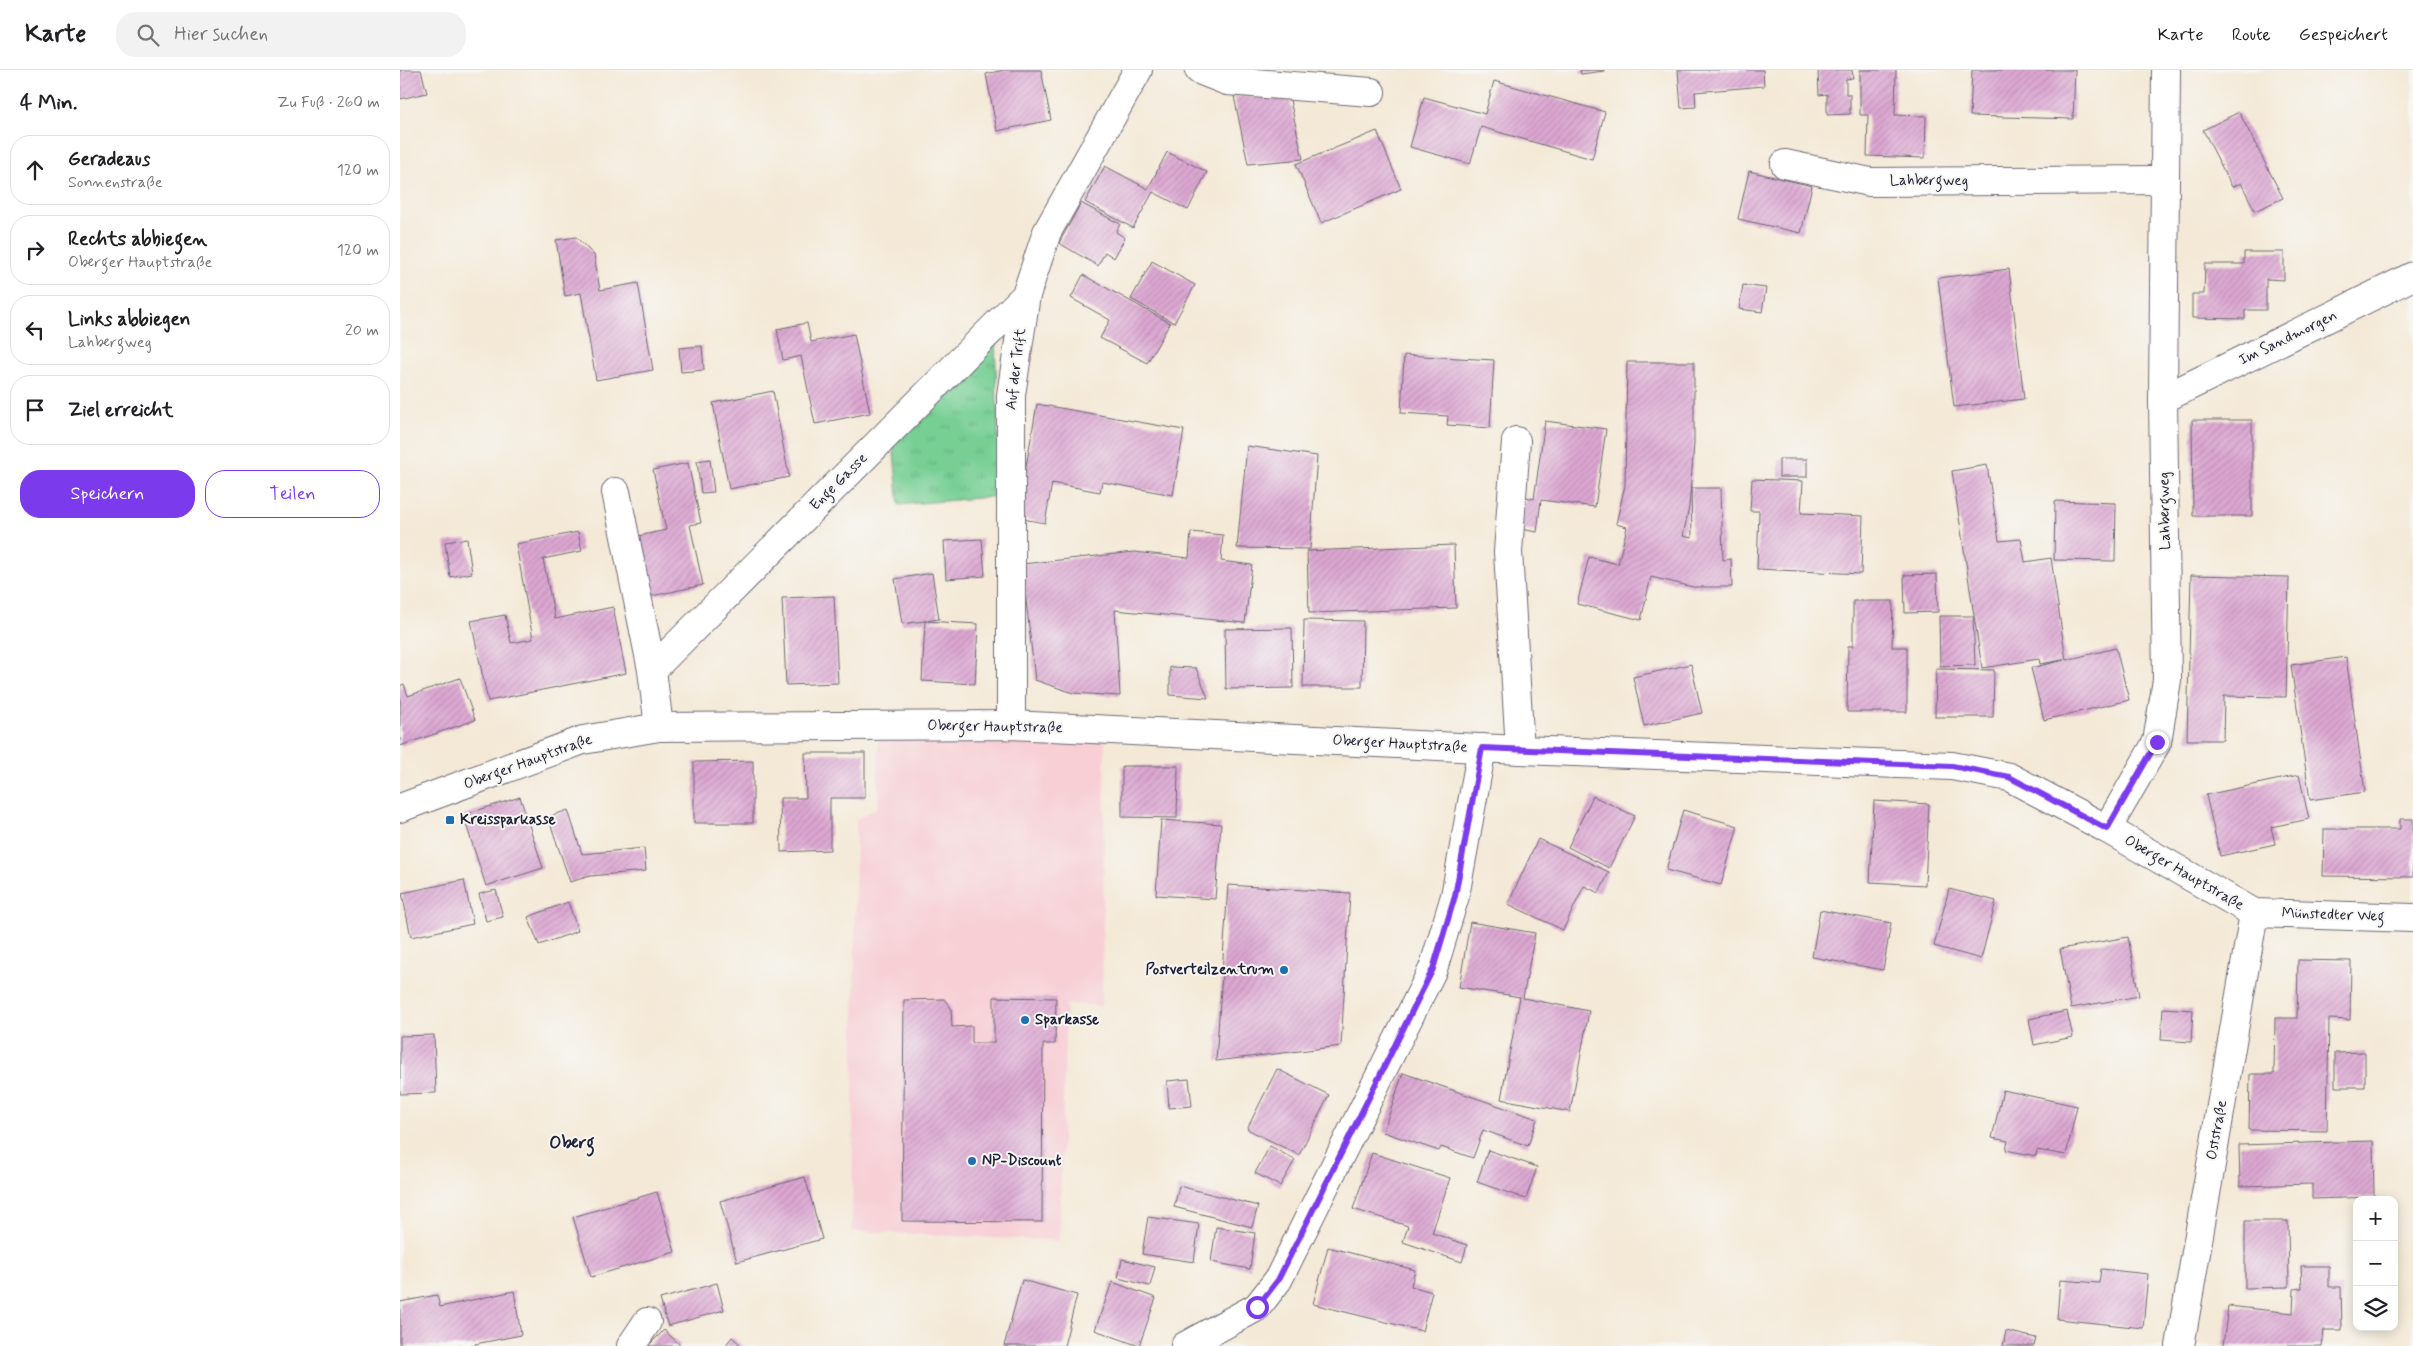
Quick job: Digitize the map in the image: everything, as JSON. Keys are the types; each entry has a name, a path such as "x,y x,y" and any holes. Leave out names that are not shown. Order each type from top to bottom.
{"street":[{"name":"Auf der Trift","path":"1011,725 1011,395 1026,295 1047,232 1138,70"},
{"path":"1199,70 1227,81 1371,92"},
{"name":"Lahbergweg","path":"2107,829 2157,742 2167,680 2164,399 2166,70"},
{"name":"Lahbergweg","path":"1785,164 1870,182 2164,180"},
{"name":"Im Sandmorgen","path":"2164,399 2413,276"},
{"name":"Enge Gasse","path":"652,670 1026,295"},
{"path":"1516,442 1508,552 1520,750"},
{"path":"616,492 652,670 659,727"},
{"name":"Oberger Hauptstraße","path":"400,808 583,740 659,727 1011,725 1520,750 1952,766 2009,777 2107,829 2254,913"},
{"path":"1185,1346 1257,1307 1278,1280 1433,969 1455,896 1482,748"},
{"name":"Münstedter Weg","path":"2254,913 2413,918"},
{"name":"Oststraße","path":"2180,1346 2254,913"},
{"path":"631,1346 647,1322"}],"shaded area":[{"path":"878,738 1105,738 1102,1006 1066,1004 1059,1241 852,1231 856,820 878,807"}],"green space":[{"path":"995,340 1000,496 899,505 893,443"}],"building":[{"path":"400,70 421,70 427,93 400,99"},
{"path":"1004,70 1041,70 1051,120 997,131 986,74"},
{"path":"1580,70 1604,70 1604,71 1581,74"},
{"path":"1678,70 1763,70 1764,86 1695,92 1696,107 1681,108"},
{"path":"1818,70 1852,70 1853,78 1846,79 1846,94 1850,94 1850,114 1827,115 1827,94 1819,95"},
{"path":"1860,70 1896,70 1895,115 1926,116 1925,158 1867,156 1868,115 1860,115"},
{"path":"1972,70 2075,70 2073,119 1970,116"},
{"path":"1494,81 1605,112 1592,159 1481,127 1470,164 1410,147 1424,97 1485,114"},
{"path":"1234,96 1290,100 1303,159 1248,164"},
{"path":"2239,112 2283,198 2255,211 2241,183 2232,187 2203,130"},
{"path":"1377,131 1401,189 1321,223 1296,164"},
{"path":"1167,152 1207,172 1188,210 1153,192 1133,228 1085,202 1105,166 1148,189"},
{"path":"1749,171 1812,186 1801,233 1738,219"},
{"path":"1081,203 1120,224 1116,232 1125,238 1114,258 1105,252 1098,266 1059,243"},
{"path":"576,237 594,255 600,290 638,283 653,370 596,380 581,293 565,296 556,240"},
{"path":"2244,252 2284,252 2284,280 2266,279 2266,310 2245,310 2245,319 2192,318 2192,294 2204,294 2205,264 2244,264"},
{"path":"1152,261 1195,285 1174,323 1131,299"},
{"path":"2009,269 2024,399 1954,407 1938,278"},
{"path":"1083,275 1170,323 1147,363 1100,338 1110,320 1071,298"},
{"path":"1743,285 1766,288 1762,312 1739,309"},
{"path":"807,323 811,342 854,334 870,413 815,424 801,356 783,360 777,329"},
{"path":"702,346 704,370 681,372 679,348"},
{"path":"1404,355 1494,360 1490,428 1447,425 1448,416 1401,413"},
{"path":"1627,362 1694,362 1694,444 1689,507 1683,536 1692,538 1691,488 1721,488 1723,560 1731,559 1732,587 1693,587 1651,577 1641,620 1577,604 1589,557 1618,564 1627,527 1616,524 1625,485"},
{"path":"773,391 789,477 729,489 713,403"},
{"path":"1037,404 1184,430 1173,495 1102,482 1100,492 1052,483 1045,523 1017,518"},
{"path":"2192,420 2252,420 2252,516 2193,516"},
{"path":"1545,421 1606,429 1595,507 1541,500 1537,532 1521,529 1526,497 1534,499"},
{"path":"1247,446 1317,456 1310,549 1237,548"},
{"path":"710,459 714,492 701,493 697,461"},
{"path":"1779,459 1807,459 1807,477 1779,477"},
{"path":"688,463 701,523 690,525 703,585 647,597 634,537 666,530 653,470"},
{"path":"1987,465 1999,541 2021,539 2025,562 2051,558 2066,660 2116,648 2129,700 2044,720 2031,668 2064,660 2040,664 2039,659 1982,668 1952,471"},
{"path":"1752,479 1803,481 1801,513 1863,516 1861,574 1757,569 1759,511 1750,511"},
{"path":"2055,501 2116,503 2115,561 2054,560"},
{"path":"578,532 582,551 543,559 555,619 613,607 626,673 488,701 471,621 505,615 511,643 533,639 516,544"},
{"path":"1191,532 1223,535 1221,561 1252,565 1245,623 1115,610 1120,696 1073,693 1035,680 1022,564 1134,552 1189,558"},
{"path":"467,539 472,573 450,577 445,542"},
{"path":"982,539 985,576 946,579 944,541"},
{"path":"1454,545 1456,608 1309,613 1307,551"},
{"path":"932,573 939,619 902,624 895,579"},
{"path":"1937,574 1938,612 1905,613 1904,575"},
{"path":"2191,575 2289,577 2286,697 2224,696 2223,740 2187,740"},
{"path":"834,596 838,683 786,685 782,598"},
{"path":"1853,601 1893,601 1892,647 1907,647 1907,712 1847,712 1848,646 1853,646"},
{"path":"1939,616 1973,616 1975,665 1940,666"},
{"path":"1304,620 1363,621 1362,687 1303,687"},
{"path":"925,621 978,624 975,684 922,681"},
{"path":"1292,628 1293,688 1226,689 1225,629"},
{"path":"2346,657 2365,792 2310,800 2291,665"},
{"path":"1691,664 1702,713 1644,726 1633,677"},
{"path":"1170,667 1196,668 1208,698 1170,695"},
{"path":"1936,669 1994,670 1993,717 1935,717"},
{"path":"460,678 475,720 400,746 400,686 404,684 408,696"},
{"path":"805,753 865,753 865,798 830,798 830,850 781,852 780,798 806,798"},
{"path":"753,761 753,823 694,823 694,762"},
{"path":"1122,766 1178,766 1177,818 1122,817"},
{"path":"2299,775 2309,819 2271,827 2275,844 2220,856 2206,795"},
{"path":"1593,796 1635,816 1609,868 1568,847"},
{"path":"520,797 543,868 486,886 463,815"},
{"path":"1874,801 1929,804 1925,885 1870,882"},
{"path":"568,810 582,854 644,848 646,871 590,876 570,882 548,817"},
{"path":"1683,810 1738,826 1721,885 1666,870"},
{"path":"2400,819 2413,819 2413,877 2323,876 2324,829 2400,829"},
{"path":"1161,820 1221,824 1215,899 1156,895"},
{"path":"1538,839 1609,872 1599,893 1584,886 1563,930 1508,904"},
{"path":"464,880 473,924 411,937 402,893"},
{"name":"Postverteilzentrum","path":"1228,885 1350,893 1341,1046 1216,1061"},
{"path":"1949,889 1996,901 1981,959 1934,946"},
{"path":"496,890 503,917 486,921 479,894"},
{"path":"568,902 578,931 539,945 528,917"},
{"path":"1820,910 1891,923 1883,970 1812,957"},
{"path":"1470,922 1535,933 1523,998 1589,1011 1570,1112 1501,1099 1520,997 1459,987"},
{"path":"2128,937 2139,996 2071,1008 2060,949"},
{"path":"2298,960 2351,961 2350,1020 2329,1019 2327,1131 2249,1130 2250,1074 2274,1074 2275,1018 2297,1018"},
{"path":"994,997 1056,998 1055,1044 1043,1044 1042,1222 902,1221 904,1000 944,999 951,1008 952,1027 972,1026 972,1043 994,1043"},
{"path":"2163,1008 2193,1010 2191,1042 2161,1040"},
{"path":"2067,1011 2073,1037 2034,1045 2029,1019"},
{"path":"434,1035 436,1093 400,1094 400,1036"},
{"path":"2365,1052 2365,1087 2335,1087 2335,1053"},
{"path":"1277,1069 1329,1095 1299,1155 1247,1129"},
{"path":"1403,1073 1537,1119 1528,1146 1483,1130 1473,1158 1441,1147 1439,1151 1383,1132"},
{"path":"1189,1079 1192,1106 1169,1108 1167,1081"},
{"path":"2003,1090 2077,1106 2066,1155 2037,1150 2036,1156 2006,1150 2008,1141 1992,1138"},
{"path":"2373,1141 2374,1196 2312,1199 2312,1184 2240,1186 2239,1145"},
{"path":"1270,1146 1295,1160 1280,1186 1255,1173"},
{"path":"1488,1150 1537,1167 1526,1199 1477,1182"},
{"path":"1372,1153 1450,1178 1432,1233 1467,1245 1462,1262 1403,1242 1408,1226 1353,1209"},
{"path":"805,1177 822,1239 737,1262 720,1201"},
{"path":"1179,1186 1258,1206 1252,1227 1174,1207"},
{"path":"657,1192 675,1252 591,1277 573,1217"},
{"path":"1148,1217 1199,1224 1194,1262 1142,1254"},
{"path":"2245,1221 2288,1221 2289,1287 2245,1288"},
{"path":"1216,1227 1255,1233 1250,1269 1211,1262"},
{"path":"1328,1247 1415,1270 1411,1286 1432,1292 1422,1331 1313,1304"},
{"path":"1122,1259 1155,1267 1150,1286 1118,1278"},
{"path":"2301,1266 2329,1266 2329,1287 2341,1287 2342,1330 2324,1330 2322,1346 2223,1346 2228,1306 2293,1313 2294,1289 2302,1288"},
{"path":"2101,1269 2148,1274 2143,1328 2057,1319 2060,1280 2099,1283"},
{"path":"1022,1280 1077,1295 1064,1346 1004,1346"},
{"path":"1112,1282 1156,1298 1139,1346 1095,1330"},
{"path":"717,1283 724,1310 668,1326 660,1299"},
{"path":"514,1291 521,1335 475,1344 476,1346 400,1346 400,1302 437,1295 440,1307"},
{"path":"664,1330 681,1346 648,1346"},
{"path":"2006,1331 2036,1338 2034,1346 2003,1346"},
{"path":"732,1337 742,1346 725,1346"}],"place":[{"name":"Kreissparkasse","path":"450,820"},
{"name":"Postverteilzentrum","path":"1284,970"},
{"name":"Sparkasse","path":"1025,1020"},
{"name":"NP-Discount","path":"972,1161"}],"district":[{"name":"Oberg","path":"572,1143"}],"route":[{"path":"1257,1307 1278,1280 1433,969 1455,896 1482,748 1952,766 2009,777 2107,829 2157,742"}]}
